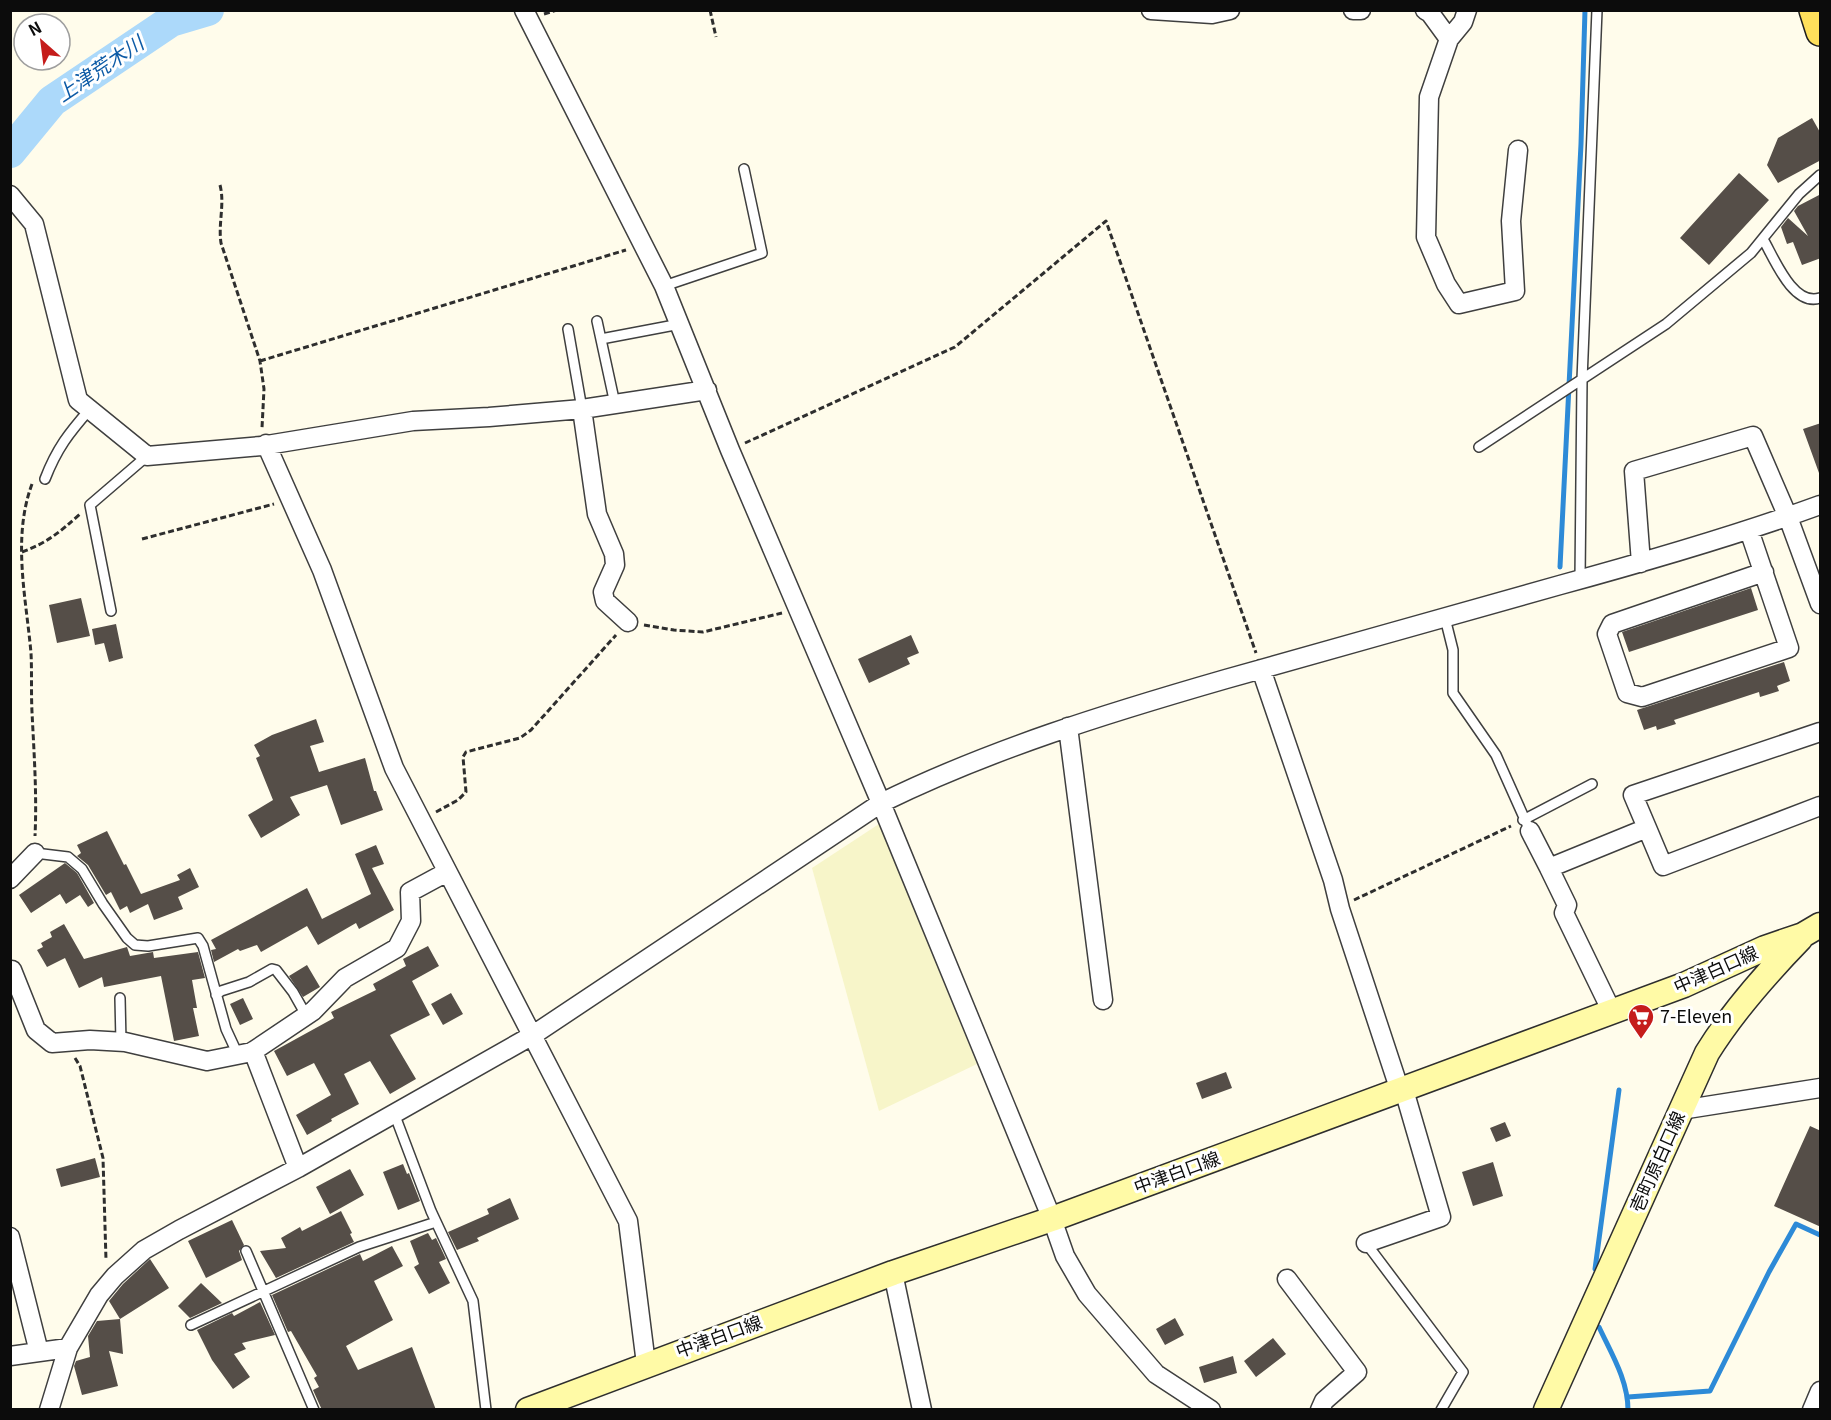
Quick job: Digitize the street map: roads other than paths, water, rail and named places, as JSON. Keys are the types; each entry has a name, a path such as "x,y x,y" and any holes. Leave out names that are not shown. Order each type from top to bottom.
{"main road":[{"path":"1813,10 1821,32"},
{"name":"中津白口線","path":"528,1410 893,1273 1052,1219 1402,1091 1684,985 1765,948 1812,930"},
{"name":"壱町原白口線","path":"1546,1410 1707,1053 1721,1030 1750,993 1812,930"},
{"path":"1730,964 1750,993"}],"street":[{"path":"524,10 664,286 730,450 881,803 1052,1219 1065,1256 1086,1294 1156,1374 1211,1410"},
{"path":"1151,10 1212,14 1230,10"},
{"path":"1353,10 1361,10"},
{"path":"1425,10 1430,13 1449,39"},
{"path":"1467,10 1463,22 1449,39 1429,96 1426,237 1446,284 1459,304 1515,291 1511,221 1518,150"},
{"path":"11,197 33,224 78,400 147,456 264,445 413,421 582,409 707,390"},
{"path":"582,409 597,514 614,554 615,565 603,592 605,601 628,622"},
{"path":"1641,563 1634,471 1753,436 1788,517 1821,604"},
{"path":"264,445 291,500 339,614 394,768 628,1221 646,1364"},
{"path":"49,1410 68,1348 99,1295 144,1250 298,1168 533,1035 881,803 927,781 1068,727 1261,669 1641,563 1821,505"},
{"path":"1749,530 1764,572 1789,648 1642,698 1627,693 1607,634 1612,624 1764,572"},
{"path":"1261,669 1333,880 1441,1217 1366,1243"},
{"path":"1068,727 1103,1000"},
{"path":"1821,732 1633,795 1663,866 1821,806"},
{"path":"1527,826 1567,905 1564,914 1612,1012"},
{"path":"1549,868 1647,828"},
{"path":"10,879 35,853"},
{"path":"11,968 36,1030 52,1043 90,1040 121,1042 207,1061 246,1053 306,1015 345,978 397,948 411,921 410,892 447,872"},
{"path":"246,1053 298,1168"},
{"path":"1682,1110 1821,1088"},
{"path":"10,1237 39,1352"},
{"path":"893,1273 922,1410"},
{"path":"1287,1280 1358,1372 1324,1401 1320,1410"},
{"path":"10,1356 68,1348"},
{"path":"1812,1410 1821,1391"}],"lane":[{"path":"1580,580 1582,380 1597,10"},
{"path":"664,286 762,253 744,169"},
{"path":"1479,447 1666,324 1751,253 1799,194 1821,175"},
{"path":"1763,239 1797,294 1814,300 1821,298"},
{"path":"597,321 615,404"},
{"path":"601,339 680,324"},
{"path":"568,329 582,409"},
{"path":"45,479 54,456 90,409"},
{"path":"111,611 90,505 147,456"},
{"path":"1445,618 1453,650 1453,693 1496,755 1527,826 1592,784"},
{"path":"35,853 68,856 82,869 127,938 135,945 148,946 198,938 203,946 226,1029 246,1053"},
{"path":"216,995 221,991 249,982 272,969 276,970 293,992 306,1015"},
{"path":"120,998 121,1042"},
{"path":"394,1113 436,1222 473,1301 486,1410"},
{"path":"191,1325 359,1247 436,1222"},
{"path":"1366,1243 1463,1372 1442,1410"},
{"path":"246,1251 314,1410"}],"waterway":[{"name":"上津荒木川","path":"10,152 52,101 171,21 208,10"},
{"path":"1560,567 1581,144 1585,10"},
{"path":"1595,1269 1619,1090"},
{"path":"1628,1397 1710,1391 1769,1272 1796,1224 1820,1235"},
{"path":"1599,1327 1622,1377 1628,1410"}],"place":[{"name":"7-Eleven","path":"1641,1040"}]}
